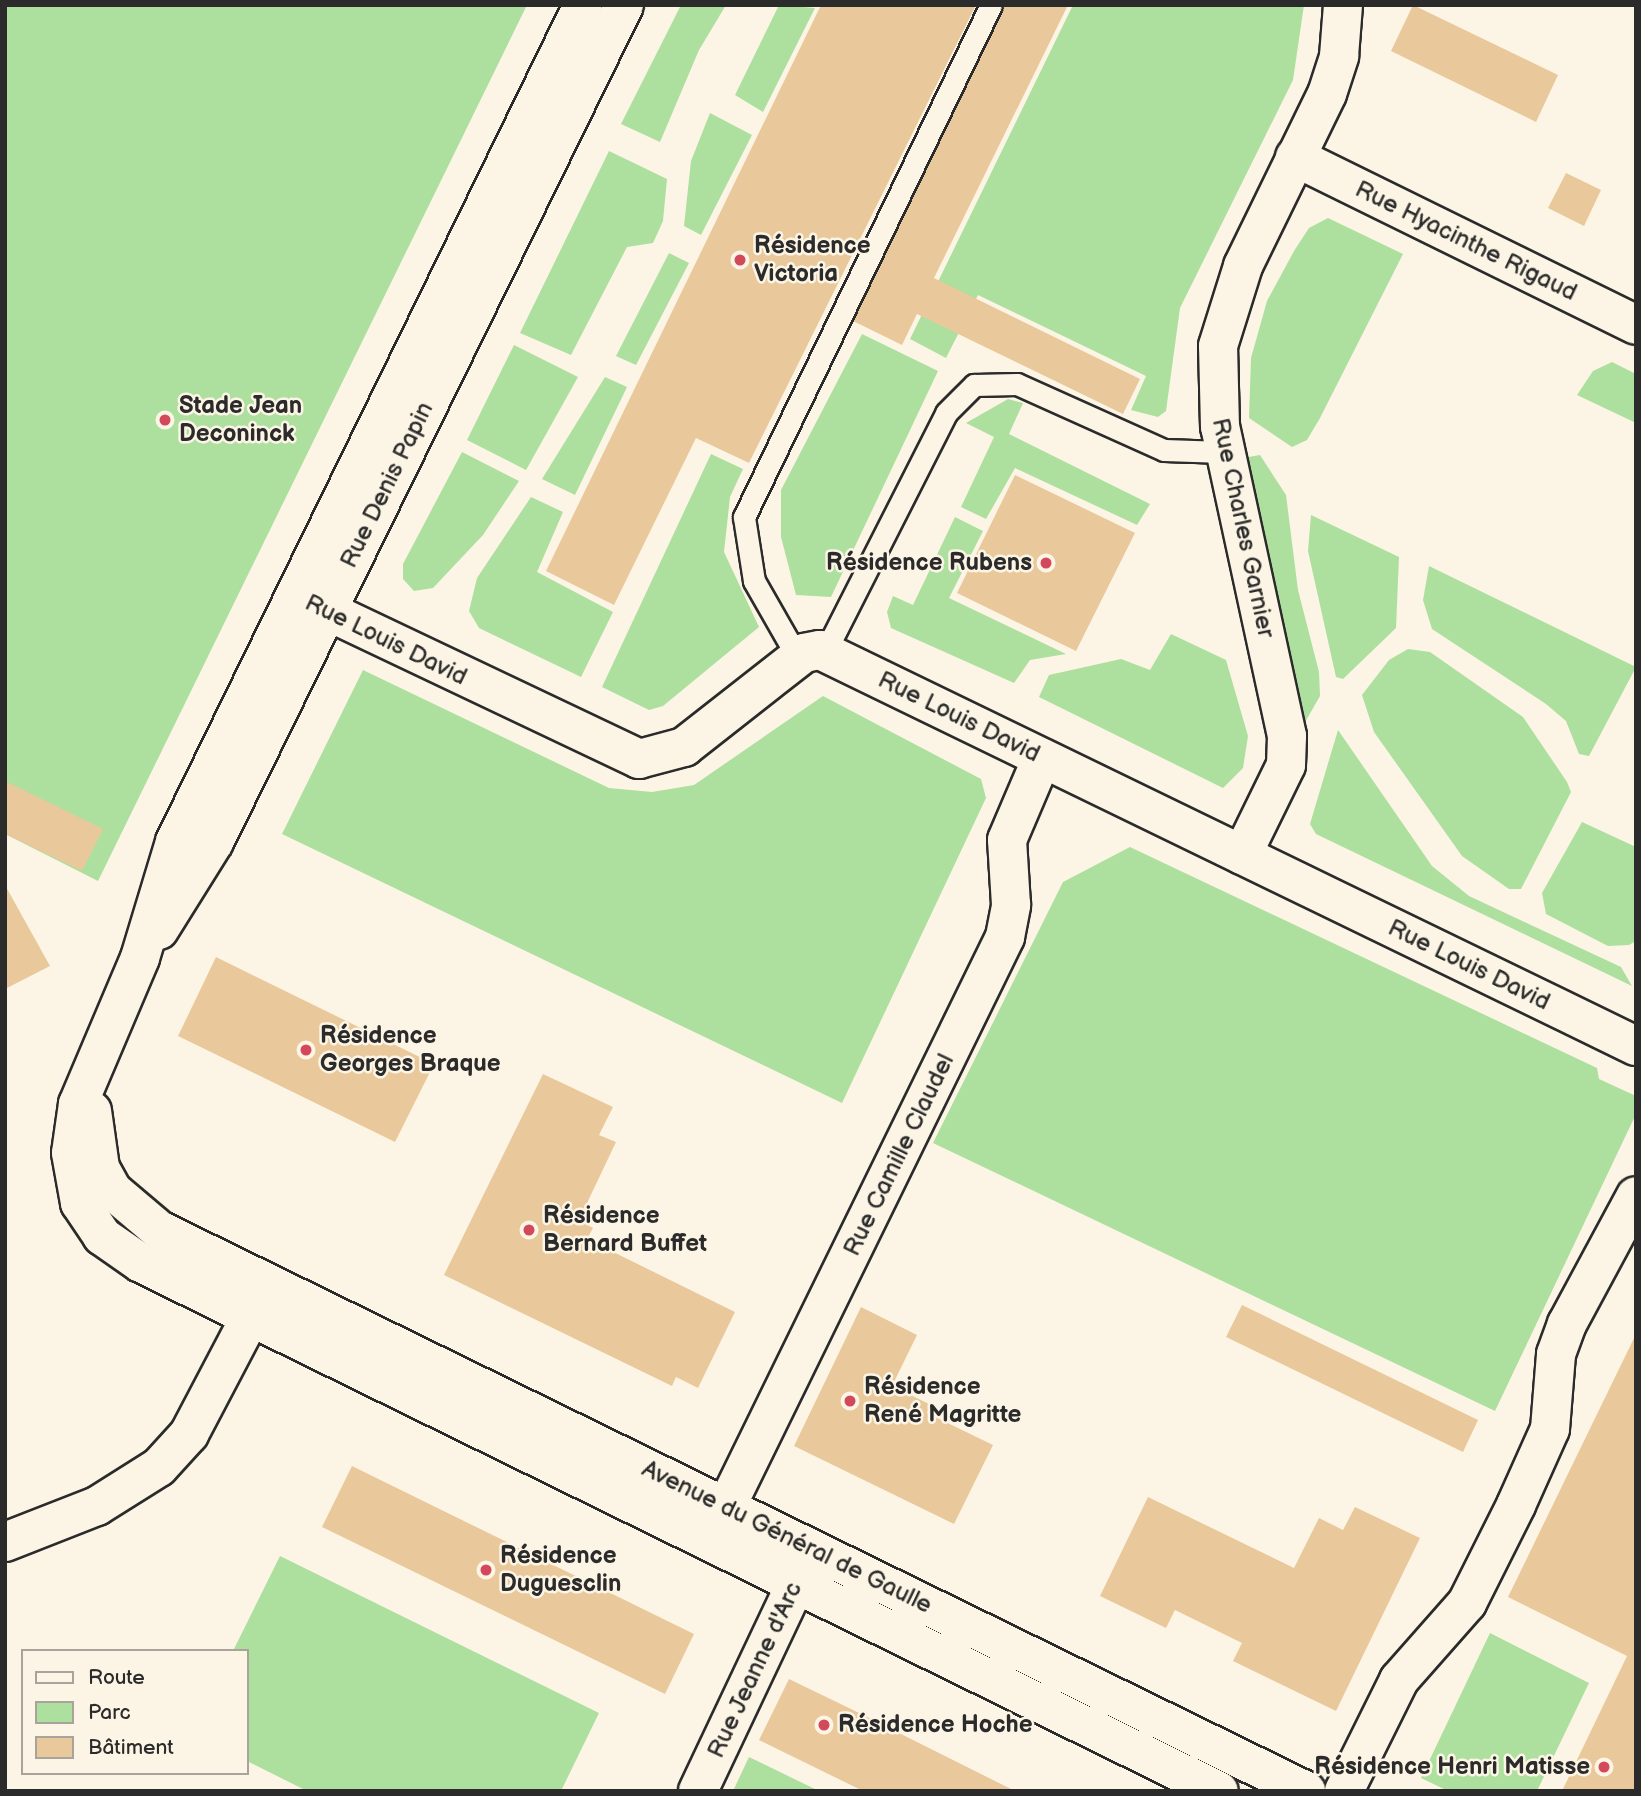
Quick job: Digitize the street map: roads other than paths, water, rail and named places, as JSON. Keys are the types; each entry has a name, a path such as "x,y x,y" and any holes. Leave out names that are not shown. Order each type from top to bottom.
{"street":[{"name":"Rue Denis Papin","path":"250,1317 124,1254 87,1216 73,1179 73,1135 103,1045 140,958 214,842 310,603 583,5"},
{"name":"Rue Denis Papin","path":"310,603 624,5"},
{"name":"Rue Charles Garnier","path":"1242,855 1288,751 1224,452 1218,399 1222,321 1334,75 1343,5"},
{"name":"Rue Hyacinthe Rigaud","path":"1296,157 1636,325"},
{"name":"Rue Louis David","path":"310,603 639,759 693,741 811,655 1042,758 1636,1046"},
{"name":"Rue Camille Claudel","path":"710,1541 1005,937 1011,905 1007,840 1042,758"},
{"name":"Rue Denis Papin","path":"103,1045 92,1124 100,1168 113,1191 141,1220 268,1283"},
{"path":"1344,1791 1399,1680 1467,1603 1516,1505 1550,1429 1556,1354 1567,1324 1636,1196"},
{"name":"Avenue du Général de Gaulle","path":"268,1283 1306,1791"},
{"path":"5,1542 97,1506 159,1466 189,1434 268,1283"},
{"name":"Avenue du Général de Gaulle","path":"250,1317 1219,1791"},
{"name":"Rue Jeanne d'Arc","path":"698,1791 813,1549"}],"lane":[{"path":"991,5 744,517 754,581 811,655 946,413 974,385 1017,384 1164,450 1224,452"}],"place":[{"name":"Résidence Victoria","path":"740,260"},
{"name":"Stade Jean Deconinck","path":"165,420"},
{"name":"Résidence Rubens","path":"1046,563"},
{"name":"Résidence Georges Braque","path":"306,1050"},
{"name":"Résidence Bernard Buffet","path":"529,1230"},
{"name":"Résidence René Magritte","path":"850,1401"},
{"name":"Résidence Duguesclin","path":"486,1570"},
{"name":"Résidence Hoche","path":"824,1725"},
{"name":"Résidence Henri Matisse","path":"1604,1767"}]}
